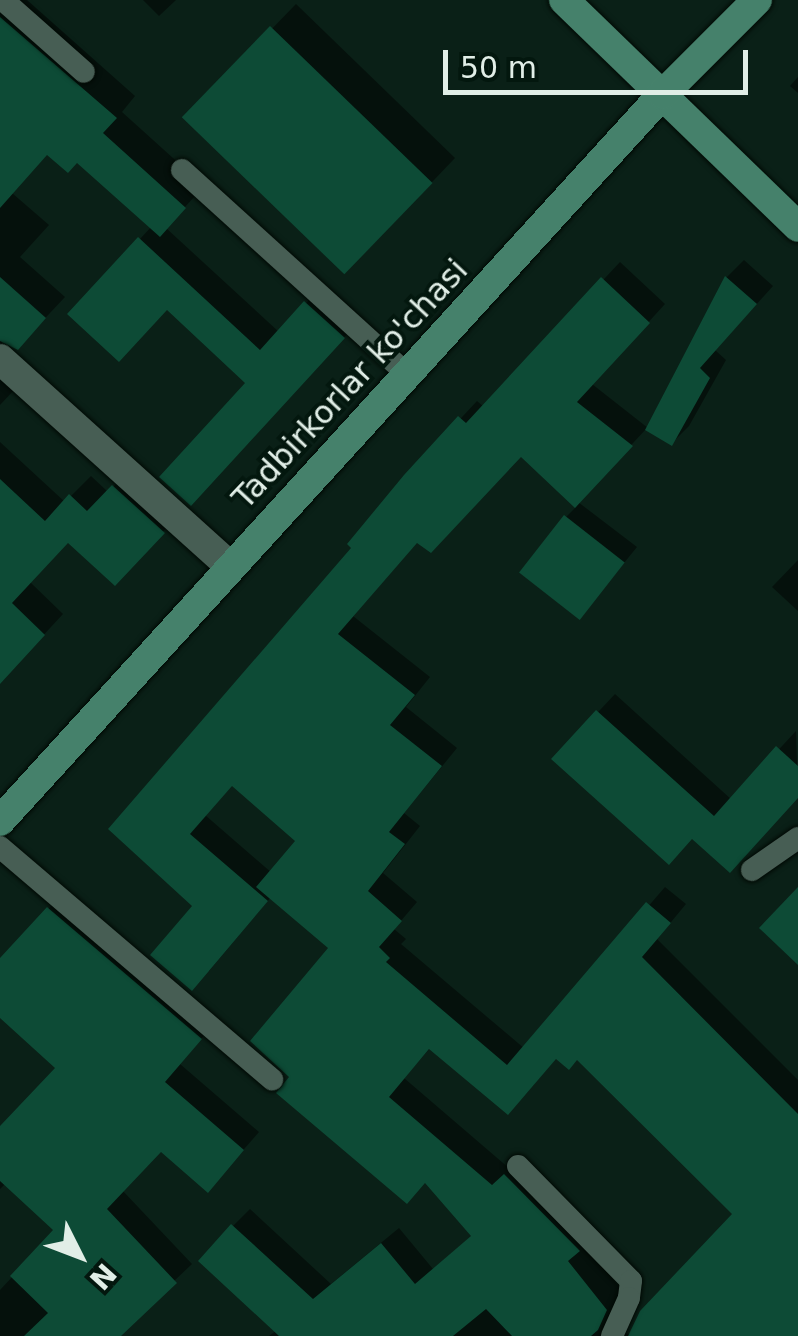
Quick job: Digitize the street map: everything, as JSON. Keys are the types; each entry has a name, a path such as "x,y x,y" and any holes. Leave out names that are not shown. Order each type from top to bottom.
{"main road":[{"path":"564,0 798,227"},
{"name":"Tadbirkorlar ko'chasi","path":"0,821 663,94 757,0"}],"street":[{"path":"0,359 230,566"}],"lane":[{"path":"3,0 84,72"},
{"path":"182,170 407,374"},
{"path":"752,870 798,838"},
{"path":"0,847 272,1080"},
{"path":"518,1166 631,1281 629,1298 612,1336"}],"building":[{"path":"0,17 117,118 103,133 186,208 160,237 77,163 68,173 47,155 0,208"},
{"path":"270,26 433,183 344,274 182,117"},
{"path":"138,237 260,350 304,301 345,338 191,506 159,477 245,383 167,310 119,362 67,314"},
{"path":"725,276 757,304 700,368 710,378 672,446 645,430"},
{"path":"0,277 46,318 18,350 0,341"},
{"path":"601,277 650,323 577,402 633,446 575,508 521,457 431,553 417,543 338,634 415,695 390,725 442,766 389,832 405,844 368,891 402,921 379,947 390,958 386,962 507,1065 646,902 671,923 642,957 798,1114 798,1336 628,1336 640,1311 732,1214 577,1060 569,1070 556,1059 508,1115 429,1049 389,1097 492,1185 504,1174 580,1251 568,1261 607,1310 598,1330 591,1336 512,1336 486,1309 453,1336 279,1336 198,1261 231,1224 313,1299 381,1243 415,1284 471,1236 425,1183 407,1204 276,1093 289,1077 250,1041 328,948 256,887 295,841 232,786 190,834 268,901 192,991 150,955 192,906 108,829 351,548 347,544 404,475 458,416 466,423"},
{"path":"0,479 45,521 69,494 87,511 112,485 165,533 115,586 68,543 12,603 45,635 0,684"},
{"path":"564,515 625,562 580,620 519,573"},
{"path":"596,710 714,816 776,746 798,766 798,798 730,873 692,839 669,865 551,759"},
{"path":"798,887 798,965 759,928"},
{"path":"47,907 202,1039 165,1082 244,1150 208,1193 161,1152 107,1209 177,1283 121,1336 24,1336 48,1313 10,1276 53,1230 0,1181 0,1126 55,1068 0,1018 0,958"}]}
